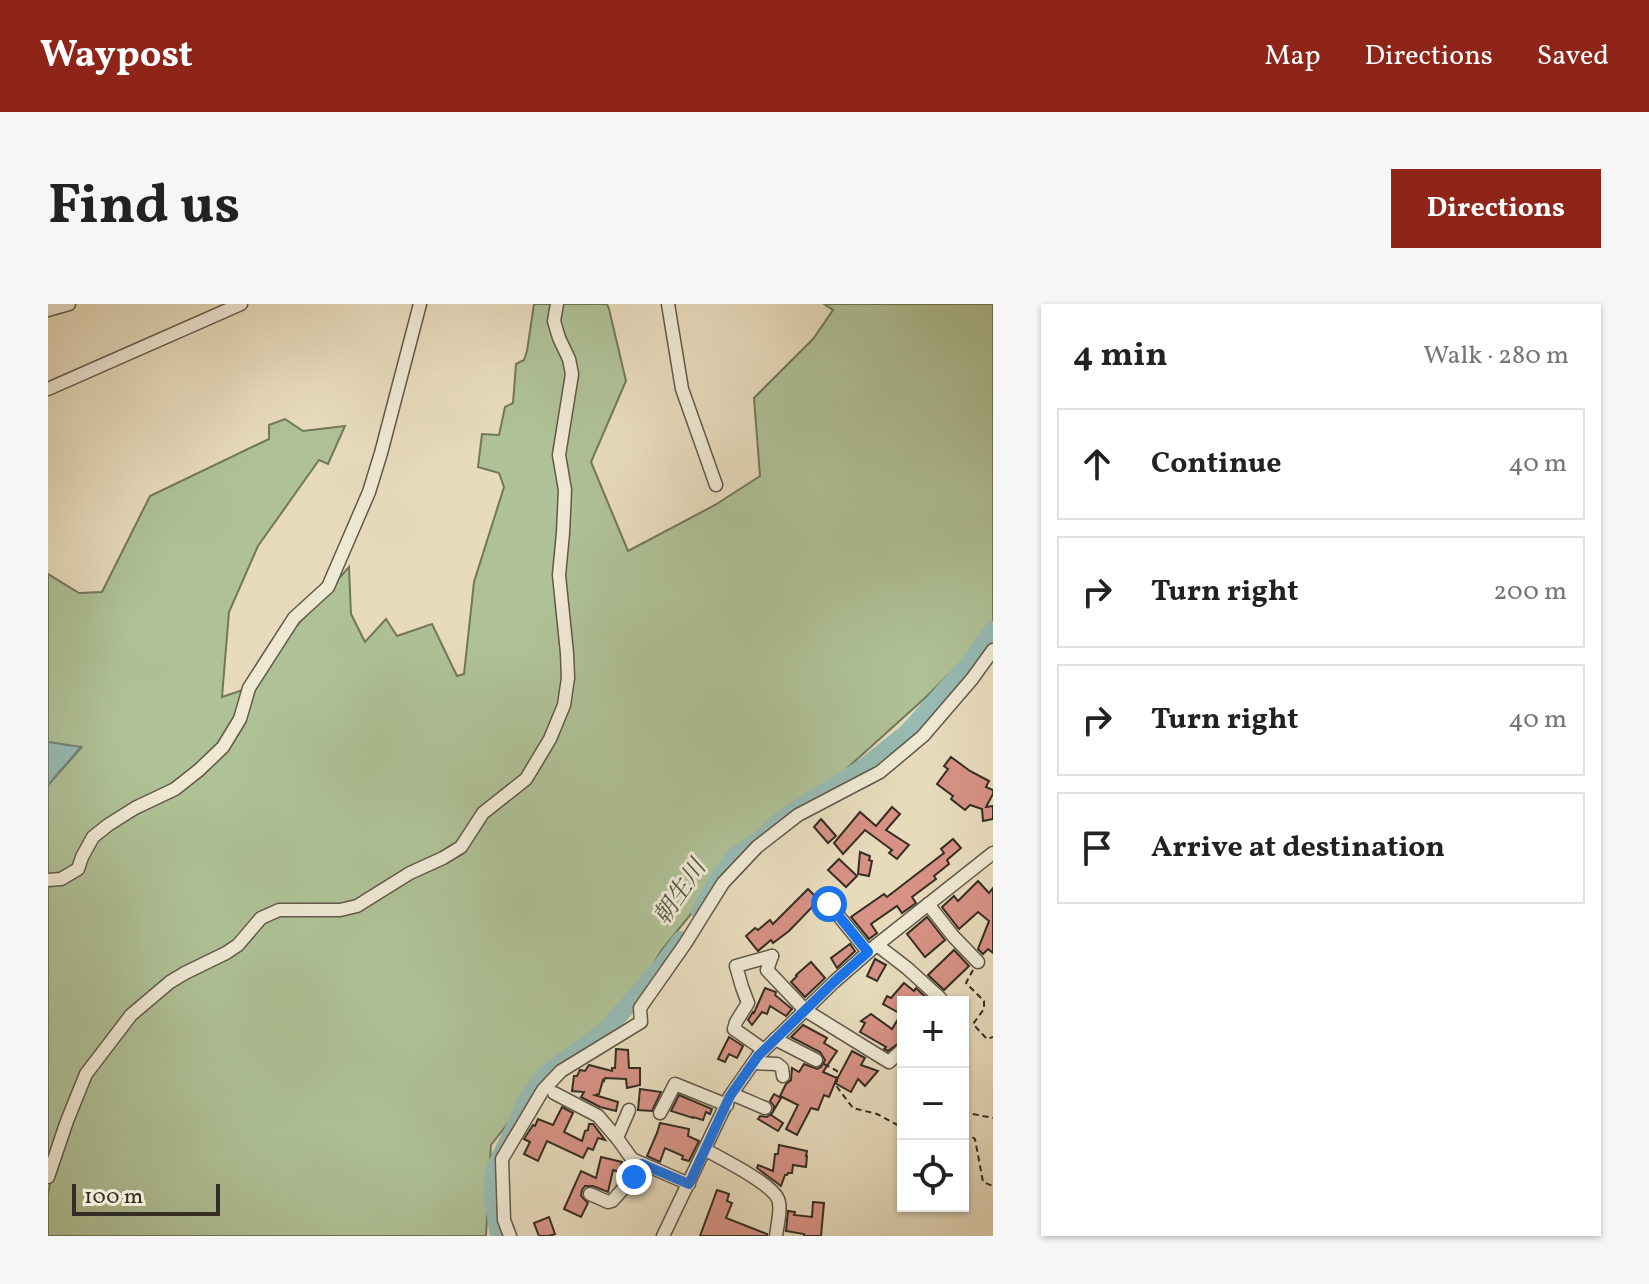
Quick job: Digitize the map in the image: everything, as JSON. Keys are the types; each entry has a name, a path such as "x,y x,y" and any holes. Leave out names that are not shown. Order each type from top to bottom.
{"street":[{"path":"48,310 69,304"},
{"path":"48,389 241,304"},
{"path":"48,880 61,879 78,869 93,837 135,808 175,789 223,747 240,719 249,688 294,618 328,587 369,492 420,304"},
{"path":"48,1177 86,1074 131,1015 170,982 238,945 261,918 279,910 340,910 357,906 410,873 461,847 483,813 526,779 550,739 564,705 568,678 559,575 565,490 559,455 572,374 554,321 557,304"},
{"path":"668,304 682,389 716,485"},
{"path":"510,1236 504,1220 502,1159 543,1090 561,1071 641,1022 640,1008 723,883 757,847 798,815 880,772 923,736 993,650"},
{"path":"663,1236 730,1099 764,1050 873,948 991,860"},
{"path":"829,904 873,948 907,968 932,996"},
{"path":"928,904 978,962"},
{"path":"764,1050 734,1029 748,1003 736,966 772,956 767,970 805,1010 889,1062 897,1055"},
{"path":"775,1039 816,1060"},
{"path":"753,1063 777,1064 782,1068 783,1076"},
{"path":"660,1113 675,1084 765,1108"},
{"path":"554,1093 598,1116 632,1159 689,1184"},
{"path":"617,1138 629,1110"},
{"path":"706,1150 761,1182 775,1194 780,1202 776,1236"},
{"path":"590,1194 612,1201 642,1164"}],"path":[{"path":"978,962 966,983 984,1001 984,1009 973,1024 987,1039 993,1037"},
{"path":"816,1060 837,1071 837,1087 853,1108 877,1114 897,1125"},
{"path":"969,1113 993,1118"},
{"path":"969,1135 975,1139 983,1182 993,1186"}],"green space":[{"path":"534,304 607,304 609,309 626,381 591,462 628,551 715,505 760,476 754,398 813,339 833,310 824,304 993,304 993,631 925,698 813,799 783,818 724,873 661,951 624,1014 561,1055 491,1145 486,1236 48,1236 48,1195 54,1159 48,1163 48,785 81,748 48,742 48,574 79,593 102,592 150,496 269,439 269,425 285,419 303,431 345,426 328,464 319,460 258,546 229,612 222,697 249,688 266,660 349,567 351,614 365,642 386,619 397,636 432,624 457,676 464,674 474,582 504,487 499,473 478,467 482,434 499,435 505,407 513,403 516,364 524,360 527,351"}],"water":[{"path":"48,742 81,747 48,785"}],"building":[{"path":"951,757 989,781 986,787 993,790 993,794 986,807 993,806 993,819 983,821 982,809 970,805 965,810 937,784 948,769 944,766"},
{"path":"892,807 900,814 886,830 909,845 897,859 889,853 892,850 865,830 843,854 834,843 860,812 876,826"},
{"path":"821,819 836,836 828,843 814,827"},
{"path":"953,839 961,848 947,860 949,864 934,876 936,879 912,897 916,903 902,913 897,906 871,924 877,933 869,939 851,917 884,894 887,897 944,853 941,849"},
{"path":"860,852 870,856 869,860 872,861 869,876 858,874"},
{"path":"839,859 857,876 846,887 828,870"},
{"path":"978,881 989,893 993,888 993,953 988,949 983,954 978,949 989,921 978,912 959,929 942,907 954,896 958,901"},
{"path":"808,889 819,900 789,931 758,951 746,936 770,920 773,924"},
{"path":"927,917 945,940 925,957 907,934"},
{"path":"850,944 855,951 837,968 831,958"},
{"path":"954,950 969,966 944,990 928,975"},
{"path":"875,959 886,965 877,981 867,976"},
{"path":"811,962 825,978 805,997 791,982"},
{"path":"904,983 925,996 897,996 897,1012 883,1004 887,996 891,998"},
{"path":"765,988 776,992 775,995 792,1009 786,1016 770,1006 767,1014 762,1012 752,1025 748,1020"},
{"path":"871,1014 892,1029 897,1021 897,1044 888,1051 860,1032 865,1023 861,1021"},
{"path":"803,1025 827,1038 824,1043 837,1051 823,1072 837,1078 829,1097 824,1095 818,1110 811,1108 797,1135 786,1129 798,1105 780,1096 791,1080 792,1068 799,1072 804,1064 817,1069 825,1060 820,1052 791,1037"},
{"path":"729,1037 743,1046 737,1058 729,1054 725,1062 718,1059"},
{"path":"616,1049 628,1050 629,1068 640,1068 640,1085 627,1088 626,1079 603,1080 599,1094 595,1095 618,1102 616,1111 581,1097 584,1092 572,1091 574,1076 580,1070 585,1071 589,1065 612,1071 615,1068"},
{"path":"852,1051 865,1058 861,1065 878,1071 865,1086 858,1079 851,1092 835,1083"},
{"path":"640,1089 661,1092 652,1111 638,1110"},
{"path":"774,1094 781,1098 773,1111 770,1101"},
{"path":"679,1095 712,1109 710,1114 706,1112 703,1120 671,1111"},
{"path":"562,1107 573,1113 564,1132 582,1141 589,1124 593,1124 605,1140 598,1138 593,1150 588,1148 583,1158 547,1141 538,1161 524,1154 530,1142 524,1139 533,1125 538,1119 553,1125"},
{"path":"773,1112 771,1115 783,1123 778,1131 758,1119"},
{"path":"660,1123 689,1129 688,1136 699,1141 689,1161 665,1148 660,1162 647,1156"},
{"path":"779,1145 807,1151 806,1167 793,1165 792,1173 785,1175 781,1186 757,1168 758,1165 773,1171"},
{"path":"601,1157 622,1162 619,1172 613,1170 608,1192 585,1186 581,1196 588,1203 581,1217 564,1209 581,1171 596,1178"},
{"path":"717,1190 729,1194 727,1201 732,1203 726,1218 767,1236 700,1236"},
{"path":"813,1202 824,1203 821,1236 804,1236 786,1231 788,1211 795,1212 794,1215 812,1217"},
{"path":"549,1217 555,1234 539,1236 534,1223"}],"waterway":[{"name":"朝生川","path":"700,912 735,856 758,841 783,818 863,768 907,733 968,665 993,630"},
{"name":"朝生川","path":"499,1236 493,1198 494,1170 532,1092 546,1074 607,1029 681,940"}],"route":[{"path":"634,1177 642,1164 689,1184 730,1096 758,1056 868,952 829,904"}]}
